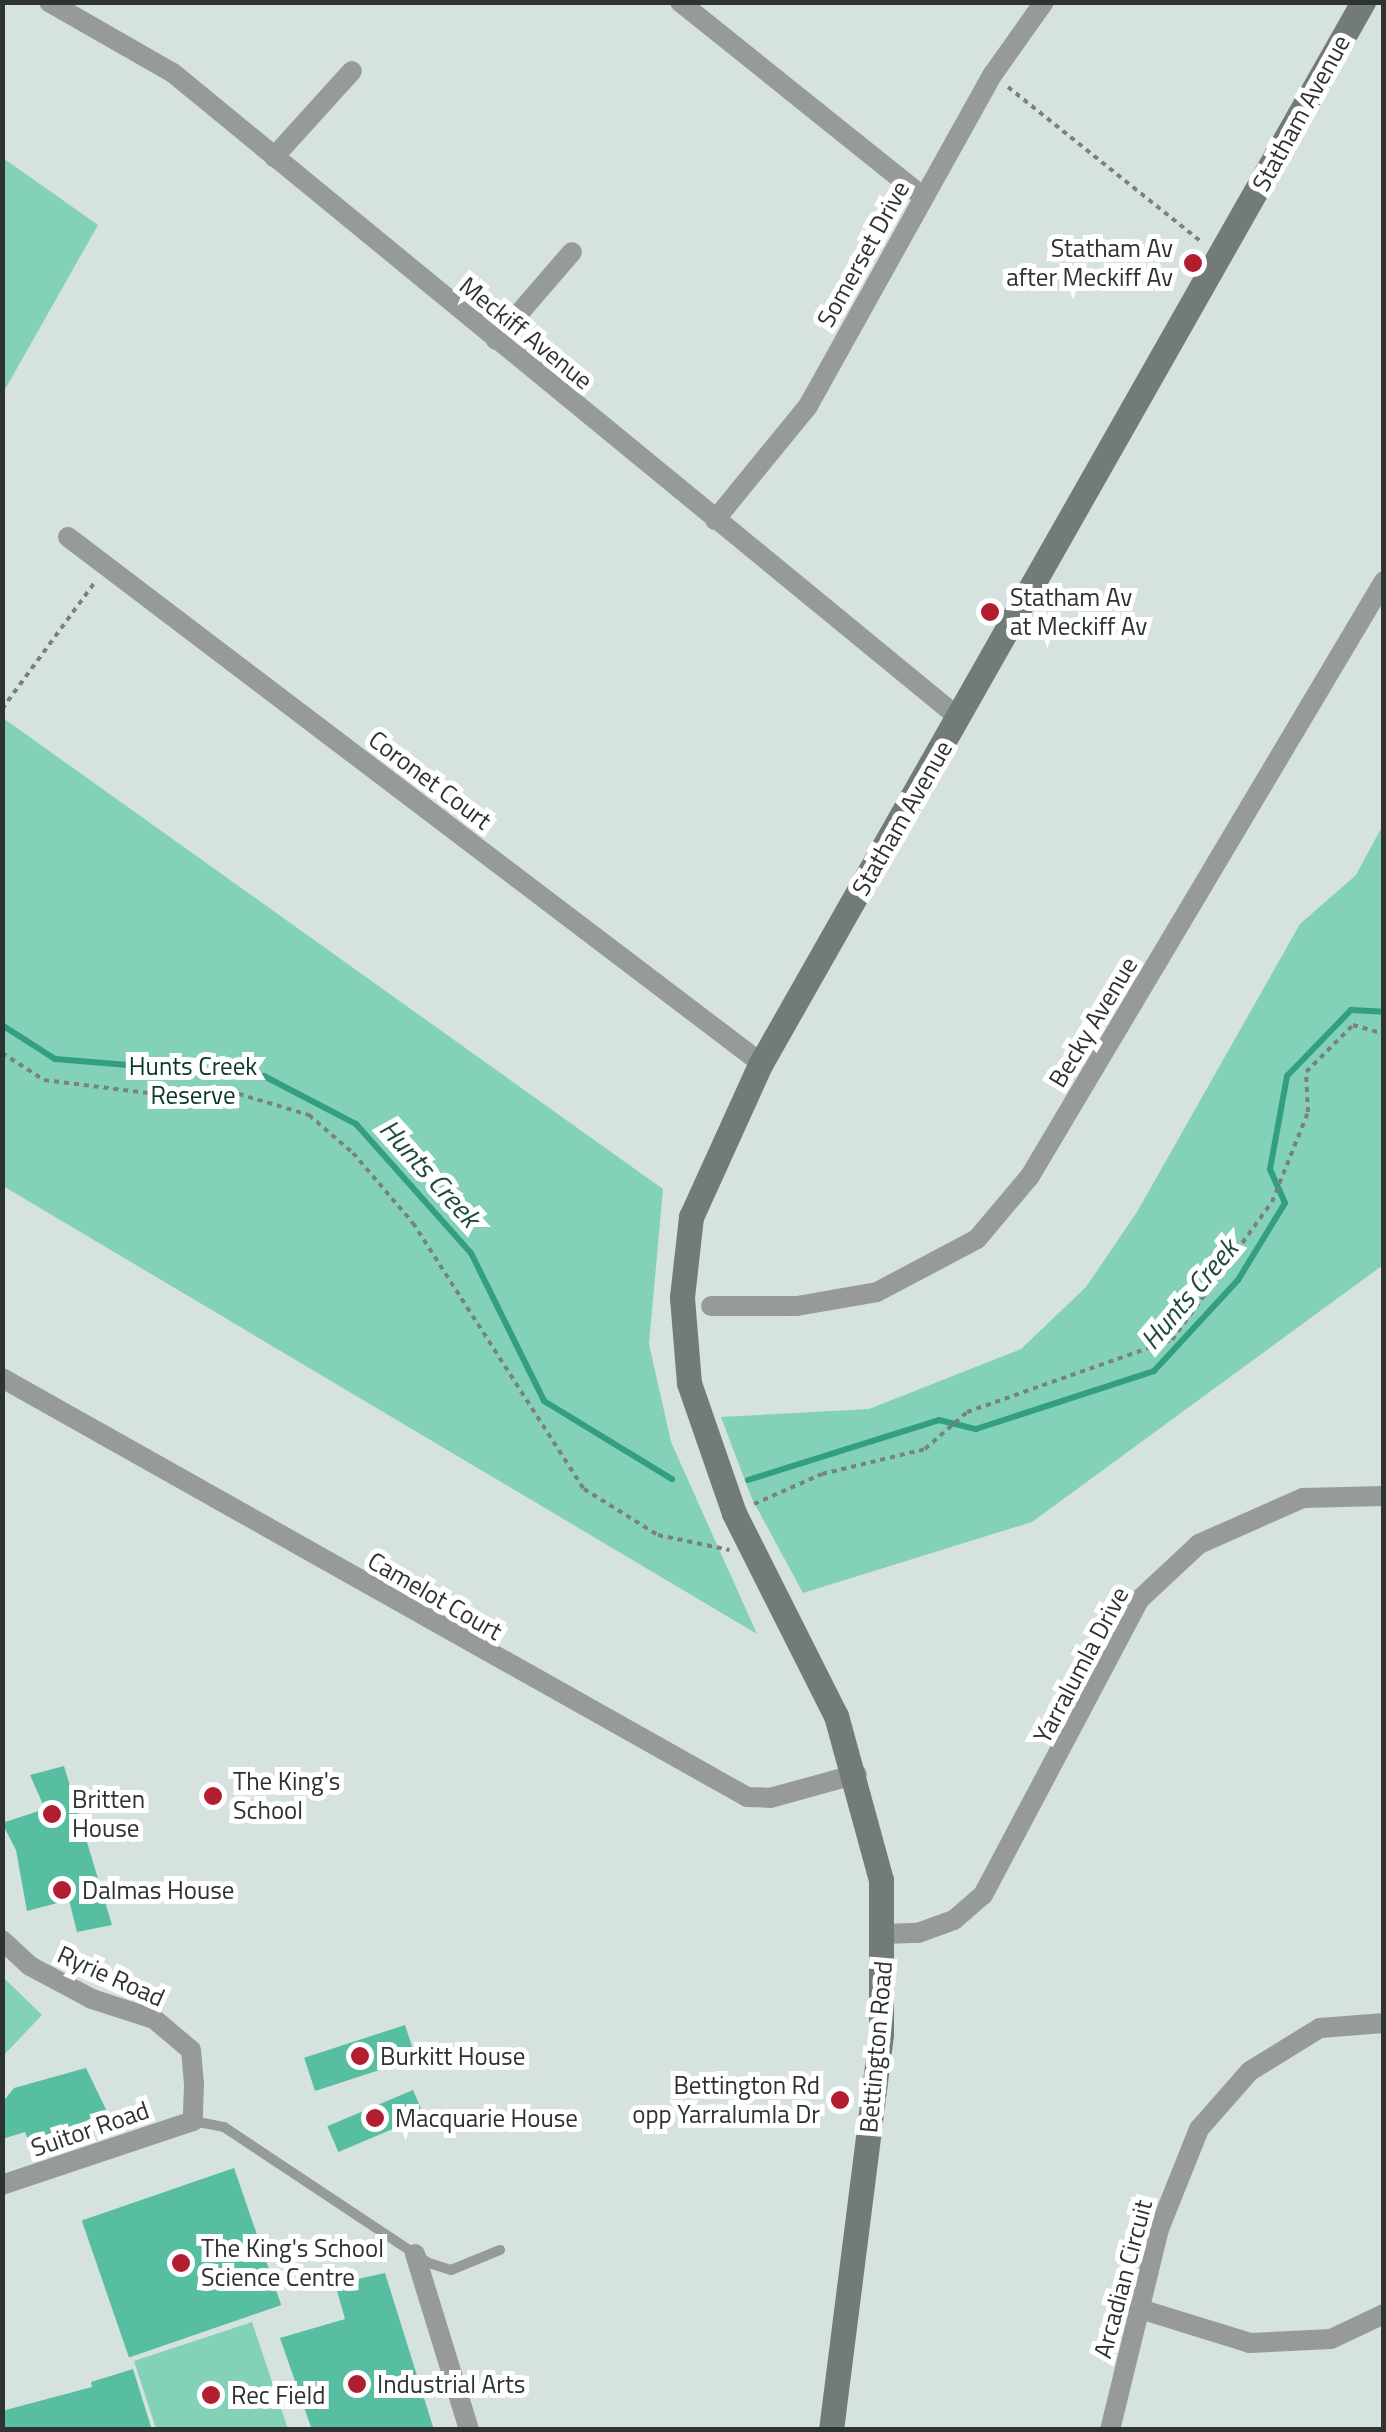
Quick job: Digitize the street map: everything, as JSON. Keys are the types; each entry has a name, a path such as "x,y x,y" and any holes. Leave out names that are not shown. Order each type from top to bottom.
{"main road":[{"name":"Statham Avenue","path":"818,1672 734,1513 689,1383 682,1297 691,1217 761,1064 1363,2"},
{"name":"Bettington Road","path":"818,1672 857,1774 881,1880 885,1934 882,2034 830,2430"}],"street":[{"name":"Meckiff Avenue","path":"49,2 172,73 959,718"},
{"path":"680,2 922,196"},
{"name":"Somerset Drive","path":"715,520 808,406 993,74 1044,2"},
{"path":"274,157 352,71"},
{"path":"496,340 572,252"},
{"name":"Coronet Court","path":"68,537 761,1064"},
{"name":"Becky Avenue","path":"711,1306 797,1306 877,1292 977,1239 1030,1176 1384,581"},
{"name":"Camelot Court","path":"2,1378 747,1796 770,1798 857,1774"},
{"name":"Yarralumla Drive","path":"885,1934 918,1933 954,1920 983,1895 1140,1599 1199,1544 1303,1498 1384,1496"},
{"name":"Ryrie Road","path":"2,1940 30,1966 92,1999 154,2019 191,2050 193,2121"},
{"name":"Arcadian Circuit","path":"1110,2430 1159,2228 1199,2128 1250,2072 1320,2028 1384,2023"},
{"name":"Suitor Road","path":"2,2185 193,2121"},
{"path":"415,2254 469,2430"},
{"path":"1137,2308 1250,2343 1332,2339 1384,2314"}],"lane":[{"path":"193,2121 224,2127 415,2254 451,2270 500,2250"}],"path":[{"path":"993,74 1200,241"},
{"path":"2,709 107,566"},
{"path":"734,1513 822,1474 925,1449 967,1412 1172,1340 1272,1202 1308,1112 1306,1072 1353,1025 1384,1034"},
{"path":"2,1053 44,1080 164,1094 229,1091 309,1114 353,1152 413,1223 564,1467 584,1489 658,1536 754,1555"}],"green space":[{"path":"3,158 98,225 3,393"},
{"name":"Hunts Creek Reserve","path":"3,718 663,1189 649,1344 671,1442 757,1634 3,1186"},
{"path":"1383,825 1383,1265 1032,1522 803,1593 752,1499 721,1417 869,1409 1021,1349 1086,1287 1137,1212 1300,924 1356,875"},
{"path":"3,1977 42,2015 2,2056"},
{"name":"Rec Field","path":"252,2322 288,2429 156,2429 134,2361"}],"building":[{"path":"64,1766 112,1925 77,1932 69,1900 27,1911 16,1850 2,1823 45,1809 30,1775"},
{"name":"Burkitt House","path":"405,2025 416,2058 315,2091 304,2058"},
{"path":"86,2068 113,2124 58,2140 62,2150 36,2158 25,2132 2,2139 2,2103 14,2088"},
{"name":"Macquarie House","path":"413,2090 424,2116 338,2152 327,2126"},
{"name":"The King's School Science Centre","path":"234,2168 281,2305 129,2358 82,2220"},
{"name":"Industrial Arts","path":"385,2273 434,2430 312,2430 280,2338 345,2319 335,2284"},
{"path":"133,2369 152,2430 2,2430 2,2411 92,2387 91,2382"}],"waterway":[{"name":"Hunts Creek","path":"748,1480 939,1420 976,1429 1154,1371 1238,1280 1285,1203 1270,1169 1287,1076 1351,1010 1384,1012"},
{"name":"Hunts Creek","path":"2,1025 55,1059 264,1076 356,1124 471,1253 544,1401 672,1479"}],"place":[{"name":"Statham Av after Meckiff Av","path":"1193,263"},
{"name":"Statham Av at Meckiff Av","path":"990,612"},
{"name":"The King's School","path":"213,1796"},
{"name":"Britten House","path":"52,1814"},
{"name":"Dalmas House","path":"62,1890"},
{"name":"Burkitt House","path":"360,2056"},
{"name":"Bettington Rd opp Yarralumla Dr","path":"840,2100"},
{"name":"Macquarie House","path":"375,2118"},
{"name":"The King's School Science Centre","path":"181,2263"},
{"name":"Industrial Arts","path":"357,2384"},
{"name":"Rec Field","path":"211,2395"}]}
